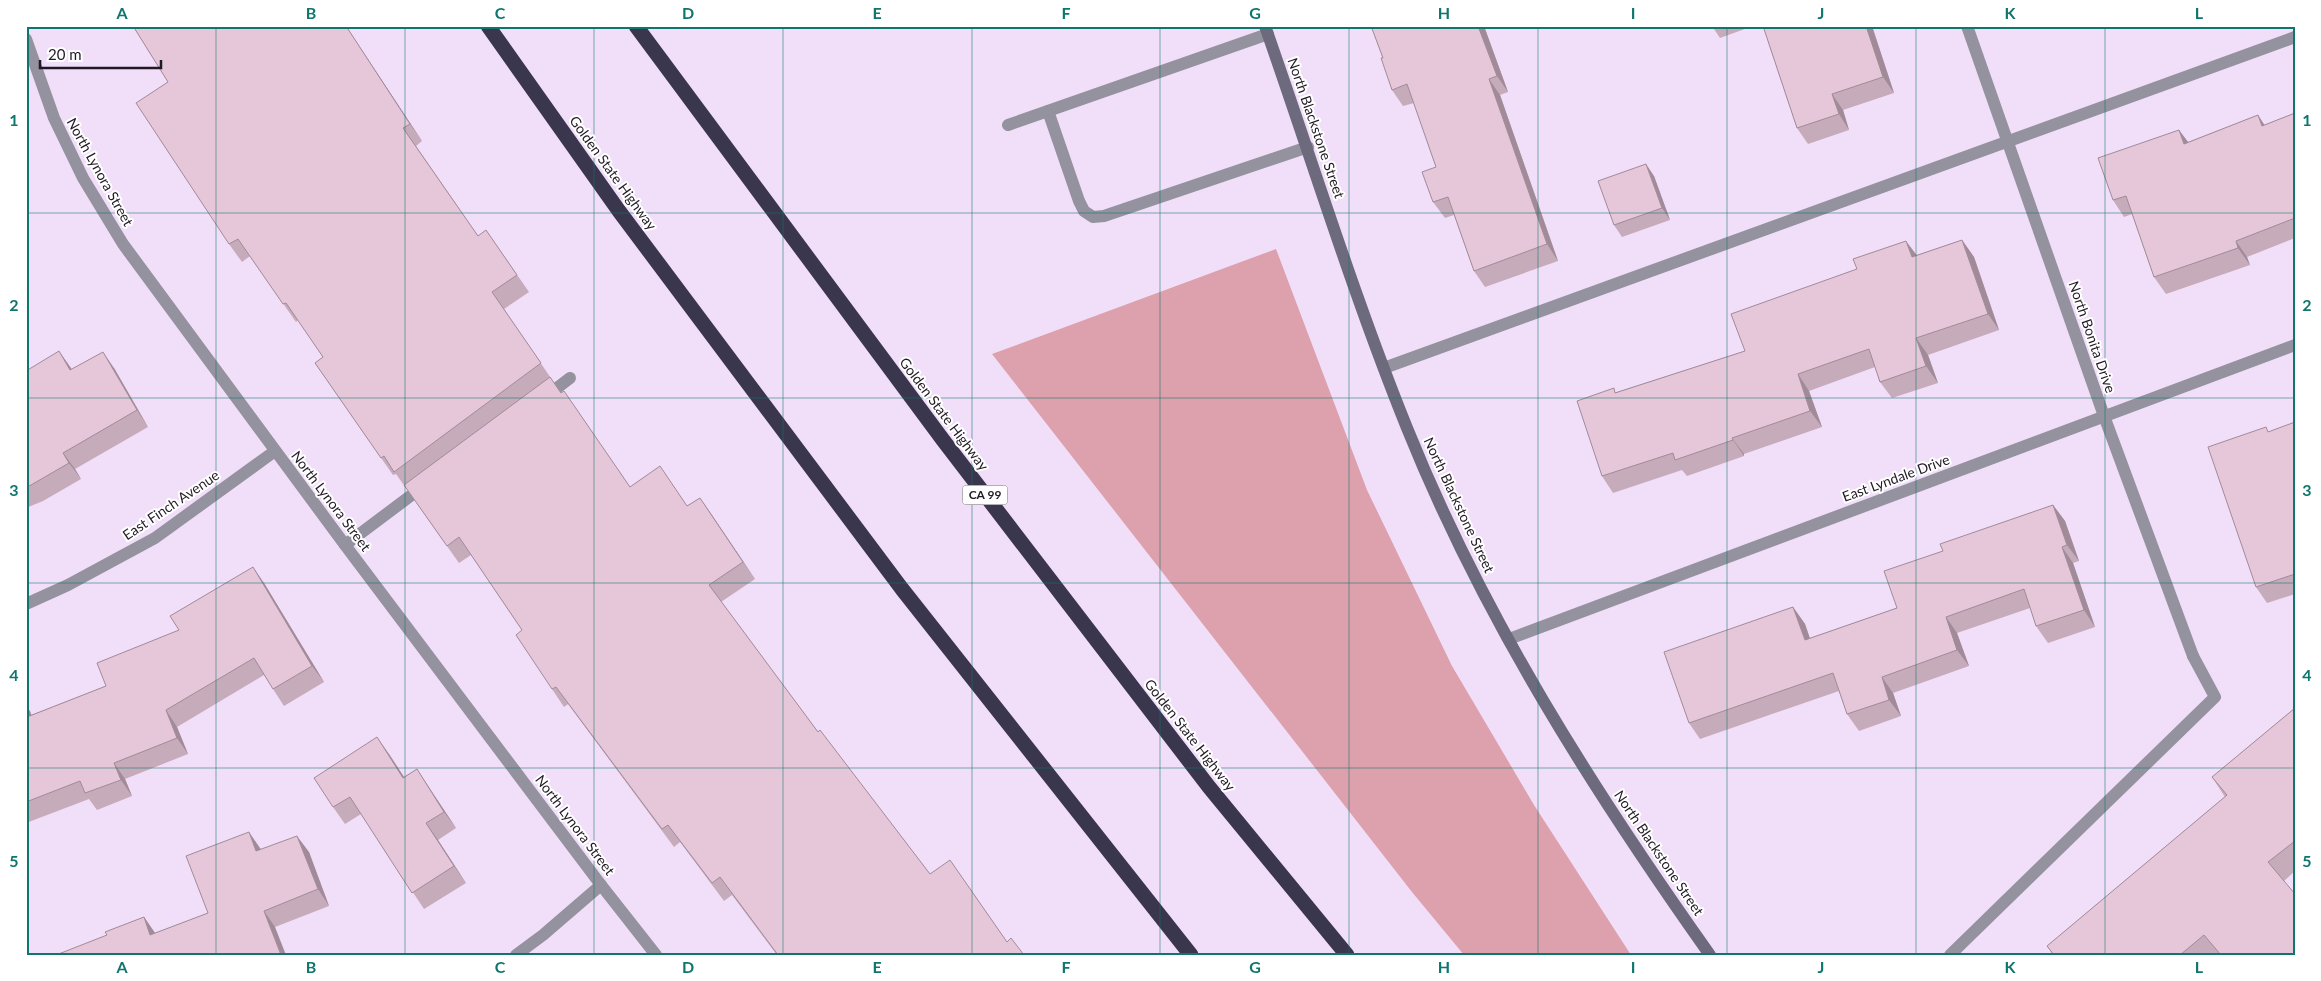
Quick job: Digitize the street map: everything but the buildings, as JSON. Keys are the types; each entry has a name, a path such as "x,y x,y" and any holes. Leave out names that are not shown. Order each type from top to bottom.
{"highway":[{"name":"Golden State Highway","path":"488,26 620,211 902,589 1192,955"},
{"name":"Golden State Highway","path":"636,26 943,440 1209,787 1347,955"}],"main road":[{"name":"North Blackstone Street","path":"1266,30 1384,368 1432,486 1467,561 1551,713 1594,782 1710,955"}],"street":[{"name":"North Bonita Drive","path":"1950,955 2215,698 2193,656 2104,416 1967,26"},
{"path":"1008,125 1266,30"},
{"path":"1384,368 2295,37"},
{"name":"North Lynora Street","path":"27,46 54,118 83,178 123,244 345,545 601,885 656,955"},
{"path":"1048,111 1079,201 1084,211 1093,217 1104,216 1308,147"},
{"name":"East Lyndale Drive","path":"1509,639 2295,345"},
{"path":"532,407 570,378"},
{"name":"East Finch Avenue","path":"26,604 68,585 156,538 275,451"},
{"path":"345,545 438,476"},
{"path":"516,955 543,935 601,885"}],"shaded area":[{"path":"1276,249 1367,490 1452,666 1534,805 1631,955 1464,955 1412,892 992,354"}]}
